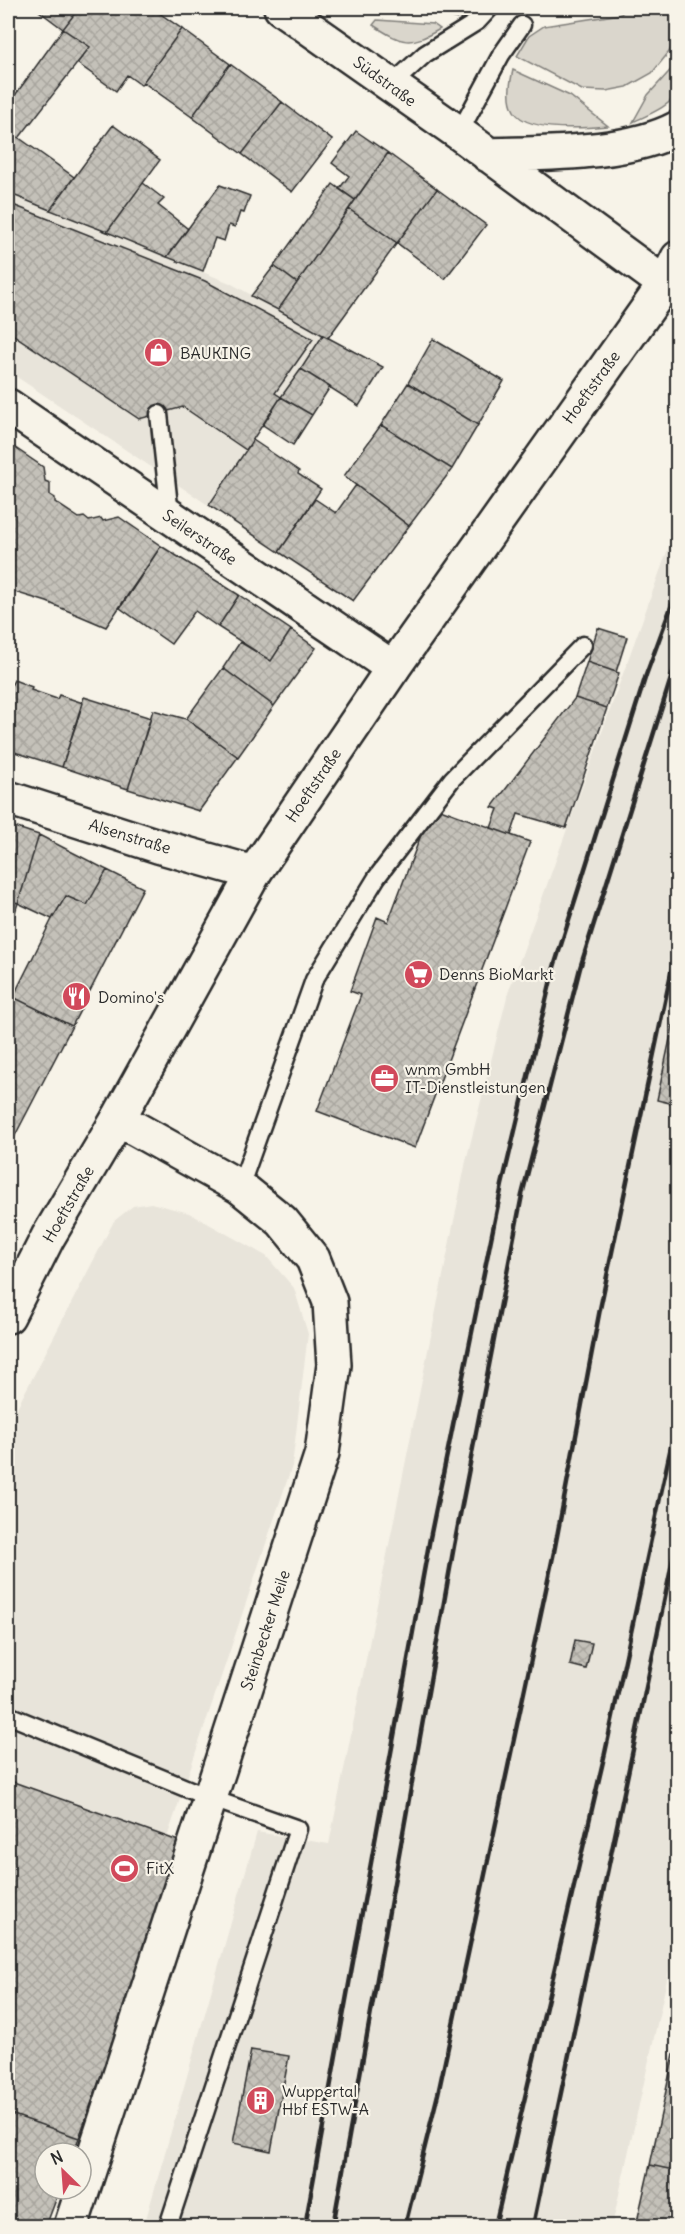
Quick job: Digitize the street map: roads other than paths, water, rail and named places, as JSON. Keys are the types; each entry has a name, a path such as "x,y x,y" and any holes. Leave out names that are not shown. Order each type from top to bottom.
{"street":[{"name":"Südstraße","path":"280,8 488,155 673,278"},
{"path":"488,155 567,153 624,145 662,136 678,128"},
{"name":"Hoeftstraße","path":"8,1316 48,1237 118,1119 254,873 393,668 673,278"},
{"name":"Seilerstraße","path":"8,406 393,668"},
{"name":"Alsenstraße","path":"8,798 158,846 254,873"},
{"name":"Steinbecker Meile","path":"71,2226 322,1453 334,1365 330,1302 313,1259 282,1221 240,1188 118,1119"}],"lane":[{"path":"391,85 425,54 478,21 490,8"},
{"path":"459,133 501,56 522,25"},
{"path":"159,414 170,516"},
{"path":"240,1188 314,980 376,877 452,779 583,645"},
{"path":"8,1715 210,1798 298,1829 168,2226"}],"railway":[{"path":"305,2226 430,1538 502,1185 554,967 646,675 678,588"},
{"path":"333,2226 454,1546 522,1195 580,968 678,656"},
{"path":"405,2226 438,2094 554,1552 600,1309 678,940"},
{"path":"495,2226 605,1753 678,1414"},
{"path":"533,2226 678,1535"}],"place":[{"name":"BAUKING","path":"159,353"},
{"name":"Denns BioMarkt","path":"418,974"},
{"name":"Domino's","path":"77,997"},
{"name":"wnm GmbH IT-Dienstleistungen","path":"384,1078"},
{"name":"FitX","path":"125,1868"},
{"name":"Wuppertal Hbf ESTW-A","path":"261,2100"}]}
